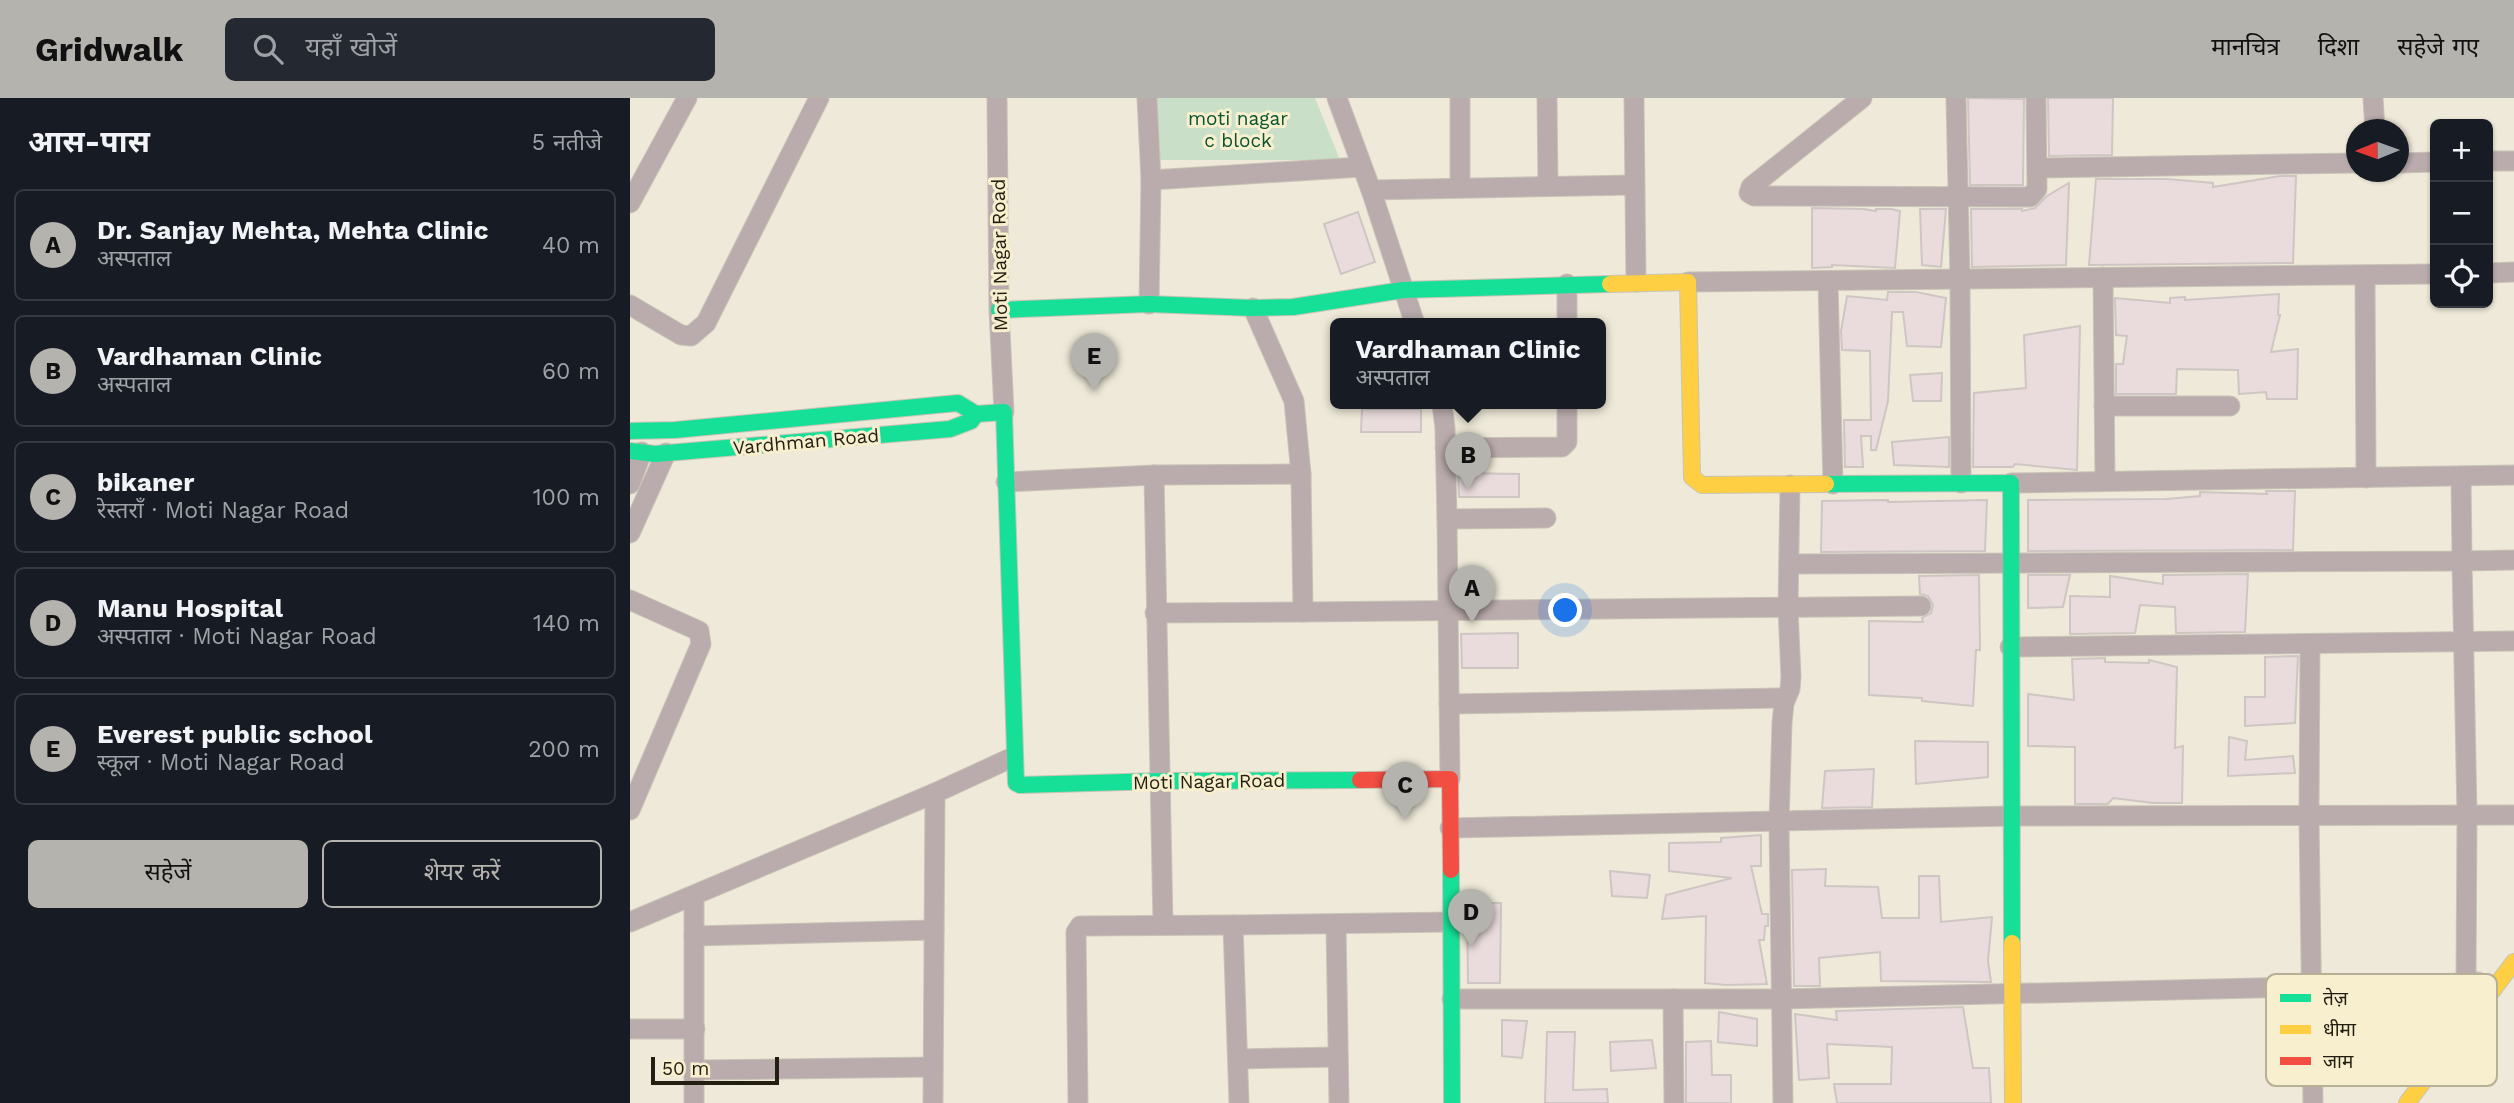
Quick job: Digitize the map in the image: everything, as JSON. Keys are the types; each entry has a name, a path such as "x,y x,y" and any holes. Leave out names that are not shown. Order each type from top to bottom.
{"street":[{"path":"630,203 637,174 687,98"},
{"path":"630,305 681,335 691,336 706,323 820,98"},
{"name":"Moti Nagar Road","path":"997,98 999,310 1016,783 1450,779"},
{"path":"1147,98 1151,180 1149,304"},
{"path":"1337,98 1371,190 1413,318"},
{"path":"1460,98 1460,187"},
{"path":"1547,98 1548,186"},
{"path":"1634,98 1636,282"},
{"path":"1862,98 1751,187 1748,193 1754,196 2030,197 2037,189 2036,98"},
{"path":"1956,98 1961,483"},
{"path":"2374,98 2375,119"},
{"path":"2493,162 2514,161"},
{"path":"2409,163 2430,162"},
{"path":"2038,169 2346,163"},
{"path":"1151,180 1361,167"},
{"path":"1371,190 1634,185"},
{"path":"2493,273 2514,272"},
{"path":"999,310 1149,304 1293,307 1403,290 1636,282 2430,274"},
{"path":"2365,275 2366,478"},
{"path":"2103,277 2105,481"},
{"path":"1828,281 1833,484"},
{"path":"1688,282 1692,477 1702,485 2514,475"},
{"path":"1567,284 1567,318"},
{"path":"1253,308 1294,401 1301,474 1303,612"},
{"path":"630,431 675,430 958,404 976,414 1004,412"},
{"path":"2104,406 2230,406"},
{"path":"1442,409 1446,448 1452,1103"},
{"path":"1446,448 1562,447 1567,442 1567,409"},
{"name":"Vardhman Road","path":"636,452 666,453 950,429 971,421 976,414"},
{"path":"630,484 636,452"},
{"path":"630,533 666,453"},
{"path":"1006,482 1154,475 1301,474"},
{"path":"1154,475 1163,924"},
{"path":"2461,476 2467,815 2466,974"},
{"path":"2011,483 2013,1103"},
{"path":"1783,1103 1779,823 1782,723 1791,677 1788,608 1790,485"},
{"path":"1447,519 1546,518"},
{"path":"1789,564 2514,560"},
{"path":"630,600 699,632 701,645 630,810"},
{"path":"1155,613 1921,607"},
{"path":"2010,647 2514,641"},
{"path":"2310,644 2309,816 2313,974"},
{"path":"1449,704 1786,698"},
{"path":"630,922 1013,757"},
{"path":"933,1103 934,793"},
{"path":"1450,828 2011,816 2514,815"},
{"path":"694,896 694,1103"},
{"path":"1078,1103 1076,932 1080,926 1451,922"},
{"path":"1336,924 1339,1103"},
{"path":"1233,925 1239,1103"},
{"path":"694,936 933,930"},
{"path":"2497,985 2514,962"},
{"path":"1452,999 1781,999 2266,988"},
{"path":"1673,999 1674,1103"},
{"path":"630,1029 695,1029"},
{"path":"1238,1059 1338,1057"},
{"path":"695,1070 933,1067"},
{"path":"2407,1103 2420,1086"}],"green space":[{"name":"moti nagar c block","path":"1148,98 1315,98 1340,160 1151,160"}],"building":[{"path":"1968,98 2024,99 2023,185 1970,185"},
{"path":"2048,98 2113,98 2112,155 2049,156"},
{"path":"2280,176 2296,176 2293,263 2089,265 2096,179 2167,179 2213,183 2213,187"},
{"path":"2069,183 2066,265 1972,267 1971,209 2022,211 2035,208 2047,196"},
{"path":"1812,208 1900,211 1895,268 1832,265 1812,268"},
{"path":"1920,209 1946,209 1941,267 1922,265"},
{"path":"1358,212 1375,262 1341,274 1324,224"},
{"path":"1888,292 1916,292 1946,298 1941,347 1907,346 1903,312 1892,312 1888,401 1876,450 1871,450 1871,436 1861,436 1863,467 1845,467 1844,420 1871,420 1870,351 1842,350 1841,331 1847,296 1887,300"},
{"path":"2279,294 2280,315 2271,352 2298,349 2297,399 2267,399 2266,392 2239,394 2238,370 2177,369 2176,394 2116,394 2116,364 2123,364 2127,336 2116,335 2115,298 2170,303 2170,298 2185,297 2185,300"},
{"path":"2080,326 2077,470 2015,464 2013,467 1973,467 1974,393 2026,388 2024,335"},
{"path":"1942,373 1941,401 1913,401 1910,375"},
{"path":"1362,409 1421,409 1421,432 1361,432"},
{"path":"1949,437 1949,467 1894,465 1892,442"},
{"path":"1458,473 1519,474 1519,497 1459,497"},
{"path":"2266,491 2295,491 2293,550 2028,551 2028,500 2166,499 2200,496 2200,492 2267,494"},
{"path":"1987,500 1985,551 1821,552 1822,501"},
{"path":"2248,574 2245,632 2176,633 2175,607 2140,605 2135,633 2070,634 2070,596 2110,597 2110,576 2163,584 2163,575"},
{"path":"1979,575 1980,650 1976,650 1973,706 1922,701 1922,698 1869,695 1869,621 1923,622 1922,618 1931,613 1933,605 1928,596 1920,594 1919,576"},
{"path":"2028,575 2070,575 2063,607 2028,608"},
{"path":"1518,633 1518,668 1462,668 1461,634"},
{"path":"2298,656 2295,723 2245,726 2245,697 2265,697 2265,657"},
{"path":"2105,658 2105,662 2149,663 2149,660 2177,667 2175,748 2183,746 2182,803 2113,798 2108,804 2075,804 2075,747 2028,746 2028,694 2074,700 2072,659"},
{"path":"2229,737 2247,741 2245,760 2293,756 2295,773 2228,776"},
{"path":"1915,741 1988,742 1988,777 1916,784"},
{"path":"1874,769 1872,807 1822,808 1825,771"},
{"path":"1761,835 1761,866 1751,866 1762,914 1768,914 1764,940 1759,940 1767,984 1705,983 1706,916 1662,919 1666,895 1732,878 1669,871 1669,843 1721,842 1721,838"},
{"path":"1826,869 1825,886 1878,887 1882,918 1919,918 1919,876 1939,876 1941,922 1992,917 1988,961 1991,982 1881,981 1880,952 1819,958 1820,986 1794,986 1792,870"},
{"path":"1610,871 1650,875 1647,898 1612,896"},
{"path":"1467,903 1501,903 1500,983 1468,983"},
{"path":"1963,1007 1973,1068 1989,1068 1991,1103 1837,1103 1834,1084 1891,1084 1892,1047 1827,1044 1829,1078 1799,1080 1795,1014 1837,1020 1836,1011"},
{"path":"1719,1012 1757,1019 1757,1046 1718,1042"},
{"path":"1502,1020 1527,1021 1522,1058 1502,1056"},
{"path":"1547,1032 1575,1032 1573,1090 1607,1089 1608,1103 1545,1103"},
{"path":"1652,1040 1656,1068 1611,1071 1610,1042"},
{"path":"1711,1041 1712,1075 1731,1075 1731,1103 1686,1103 1686,1042"}],"traffic: fast":[{"path":"999,310 1149,304 1293,307 1403,290 1610,284"},
{"path":"630,431 675,430 958,403 976,414"},
{"path":"976,414 1004,412 1016,783 1360,780"},
{"path":"630,451 655,454 950,429 971,421 976,414"},
{"path":"1826,484 2011,483 2012,943"},
{"path":"1451,870 1452,1103"}],"traffic: slow":[{"path":"1610,284 1688,282 1692,477 1702,485 1826,484"},
{"path":"2012,943 2013,1103"},
{"path":"2497,984 2514,962"},
{"path":"2407,1103 2420,1086"}],"traffic: jam":[{"path":"1360,780 1450,779 1451,870"}],"place":[{"name":"Everest public school","path":"1094,391"},
{"name":"Vardhaman Clinic","path":"1468,490"},
{"name":"Dr. Sanjay Mehta, Mehta Clinic","path":"1472,623"},
{"name":"bikaner","path":"1405,820"},
{"name":"Manu Hospital","path":"1471,947"}]}
